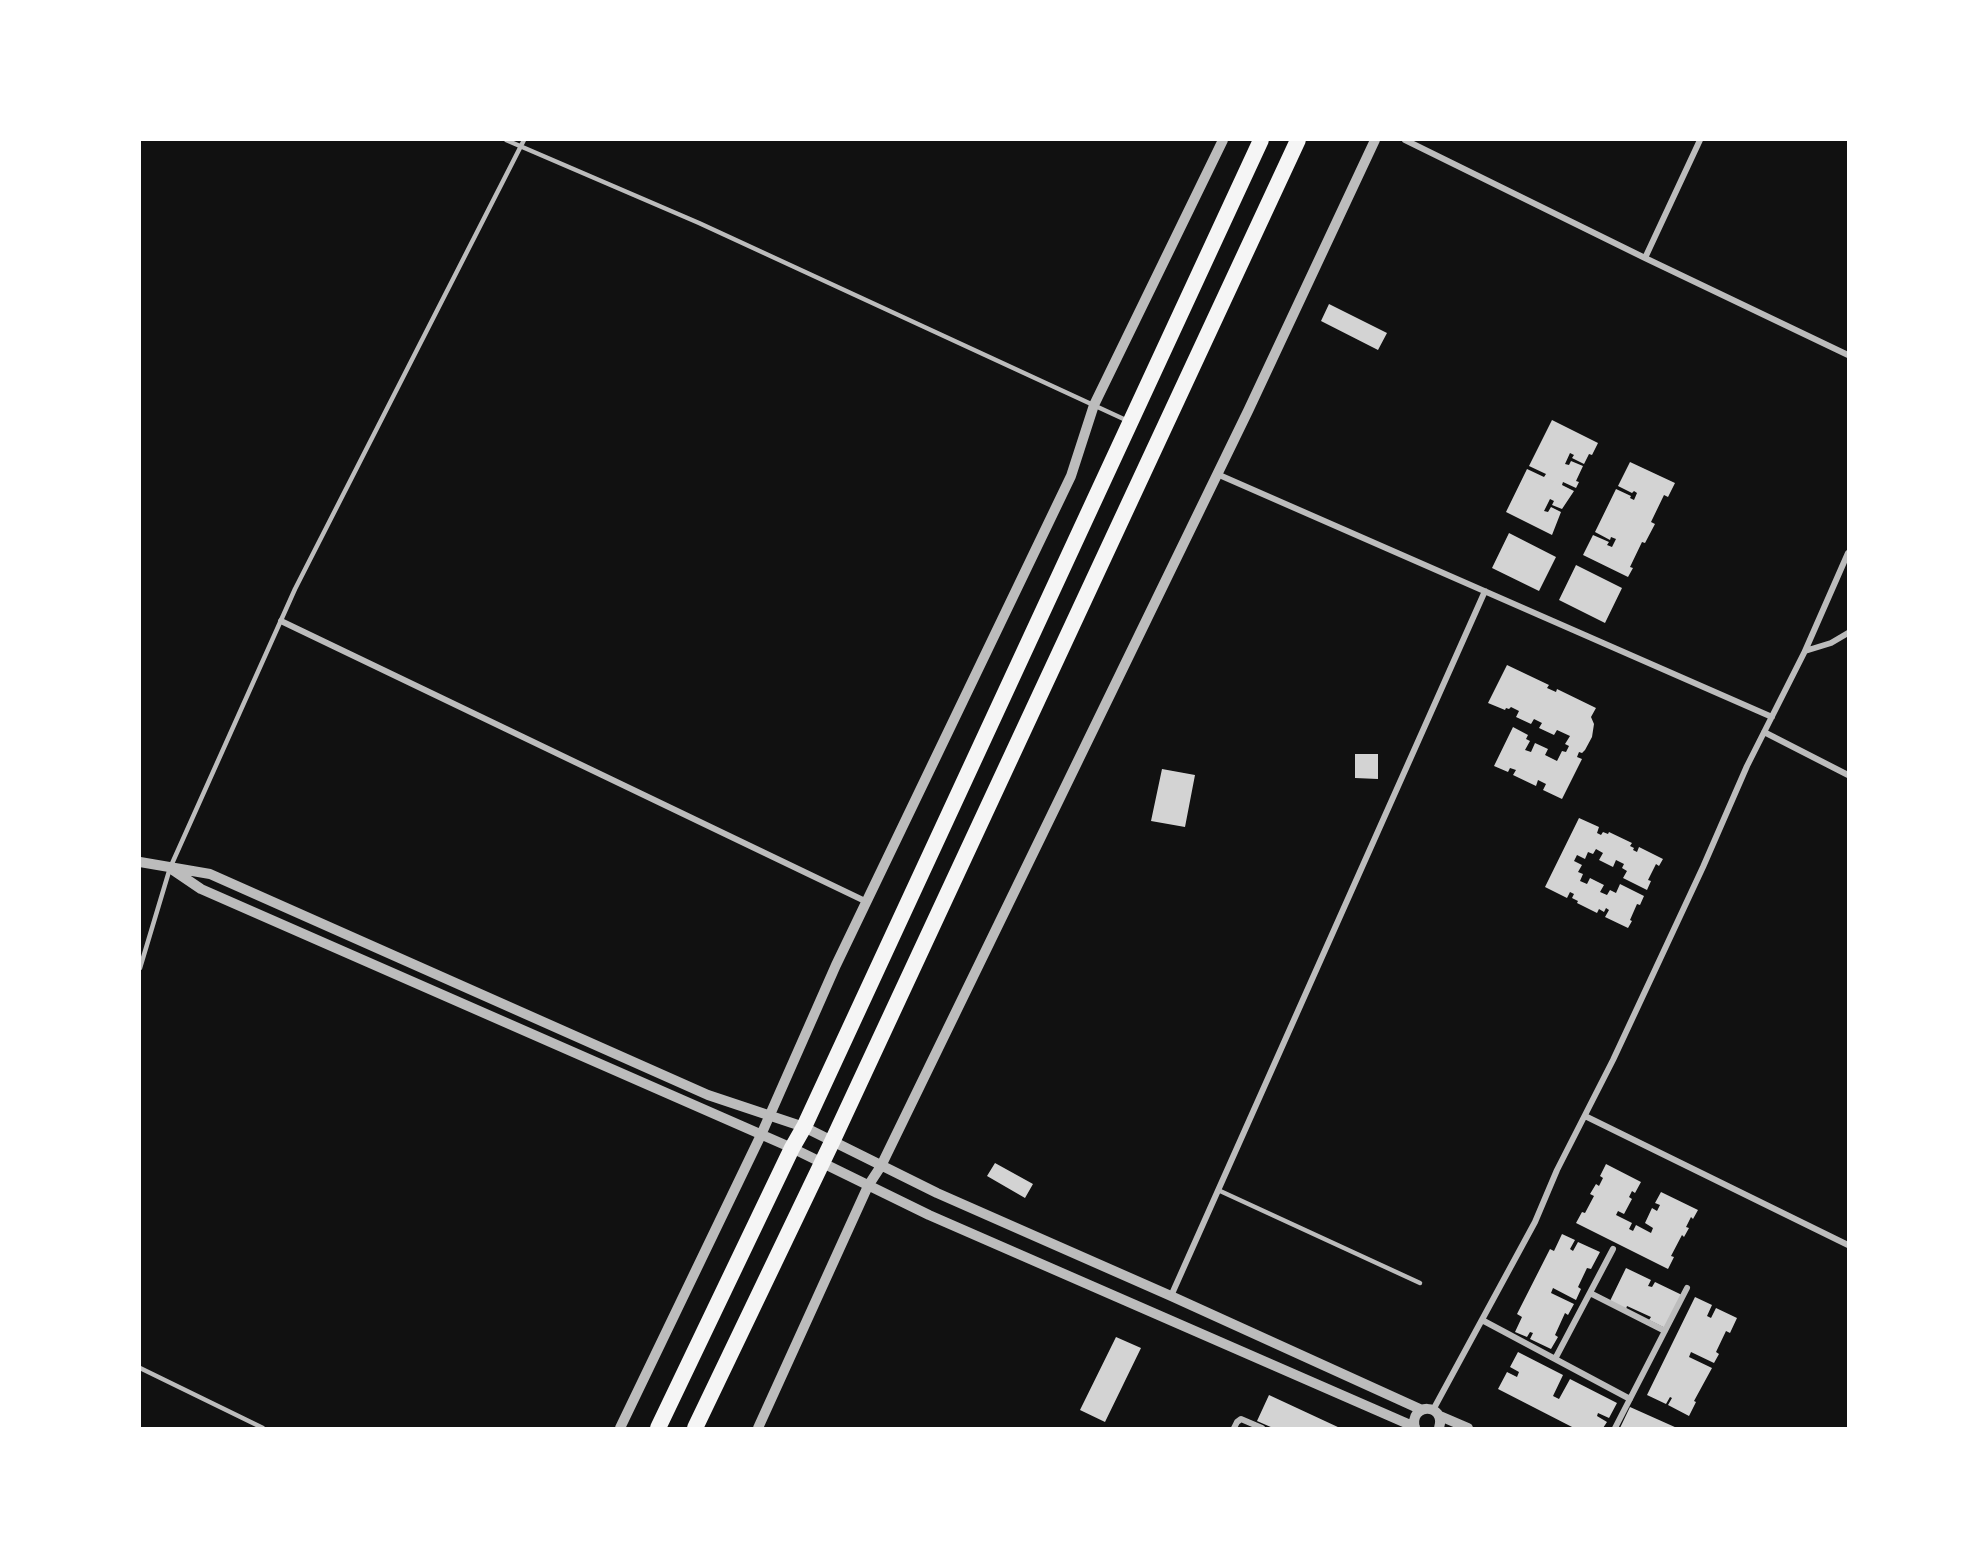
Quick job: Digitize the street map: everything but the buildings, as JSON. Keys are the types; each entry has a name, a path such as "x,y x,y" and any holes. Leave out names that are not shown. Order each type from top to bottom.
{"highway":[{"path":"658,1428 804,1127 1261,140"},
{"path":"695,1428 832,1142 1298,140"}],"street":[{"path":"620,1428 770,1116 836,965 1071,476 1094,405 1223,140"},
{"path":"758,1428 868,1186 881,1166 1217,474 1375,140"},
{"path":"1405,140 1848,355"},
{"path":"1645,258 1700,140"},
{"path":"1217,474 1772,717"},
{"path":"170,868 201,889 792,1148 820,1164 928,1215 1415,1428 1414,1418 1432,1412 1535,1222 1557,1170 1612,1060 1764,732 1805,651 1848,553"},
{"path":"1171,1296 1485,591"},
{"path":"280,621 867,902"},
{"path":"1805,651 1832,643 1848,633"},
{"path":"1764,732 1848,775"},
{"path":"140,862 210,874 708,1095 804,1127 937,1193 1468,1428"},
{"path":"1584,1116 1848,1245"},
{"path":"1555,1359 1613,1249"},
{"path":"1615,1428 1687,1288"},
{"path":"1590,1293 1665,1331"},
{"path":"1482,1320 1630,1399"},
{"path":"1432,1412 1441,1421 1439,1428"},
{"path":"1234,1428 1241,1419 1262,1428"}],"lane":[{"path":"506,140 699,224 1130,422"},
{"path":"140,968 170,868 280,621 524,140"},
{"path":"1218,1190 1420,1283"},
{"path":"140,1368 263,1428"}]}
